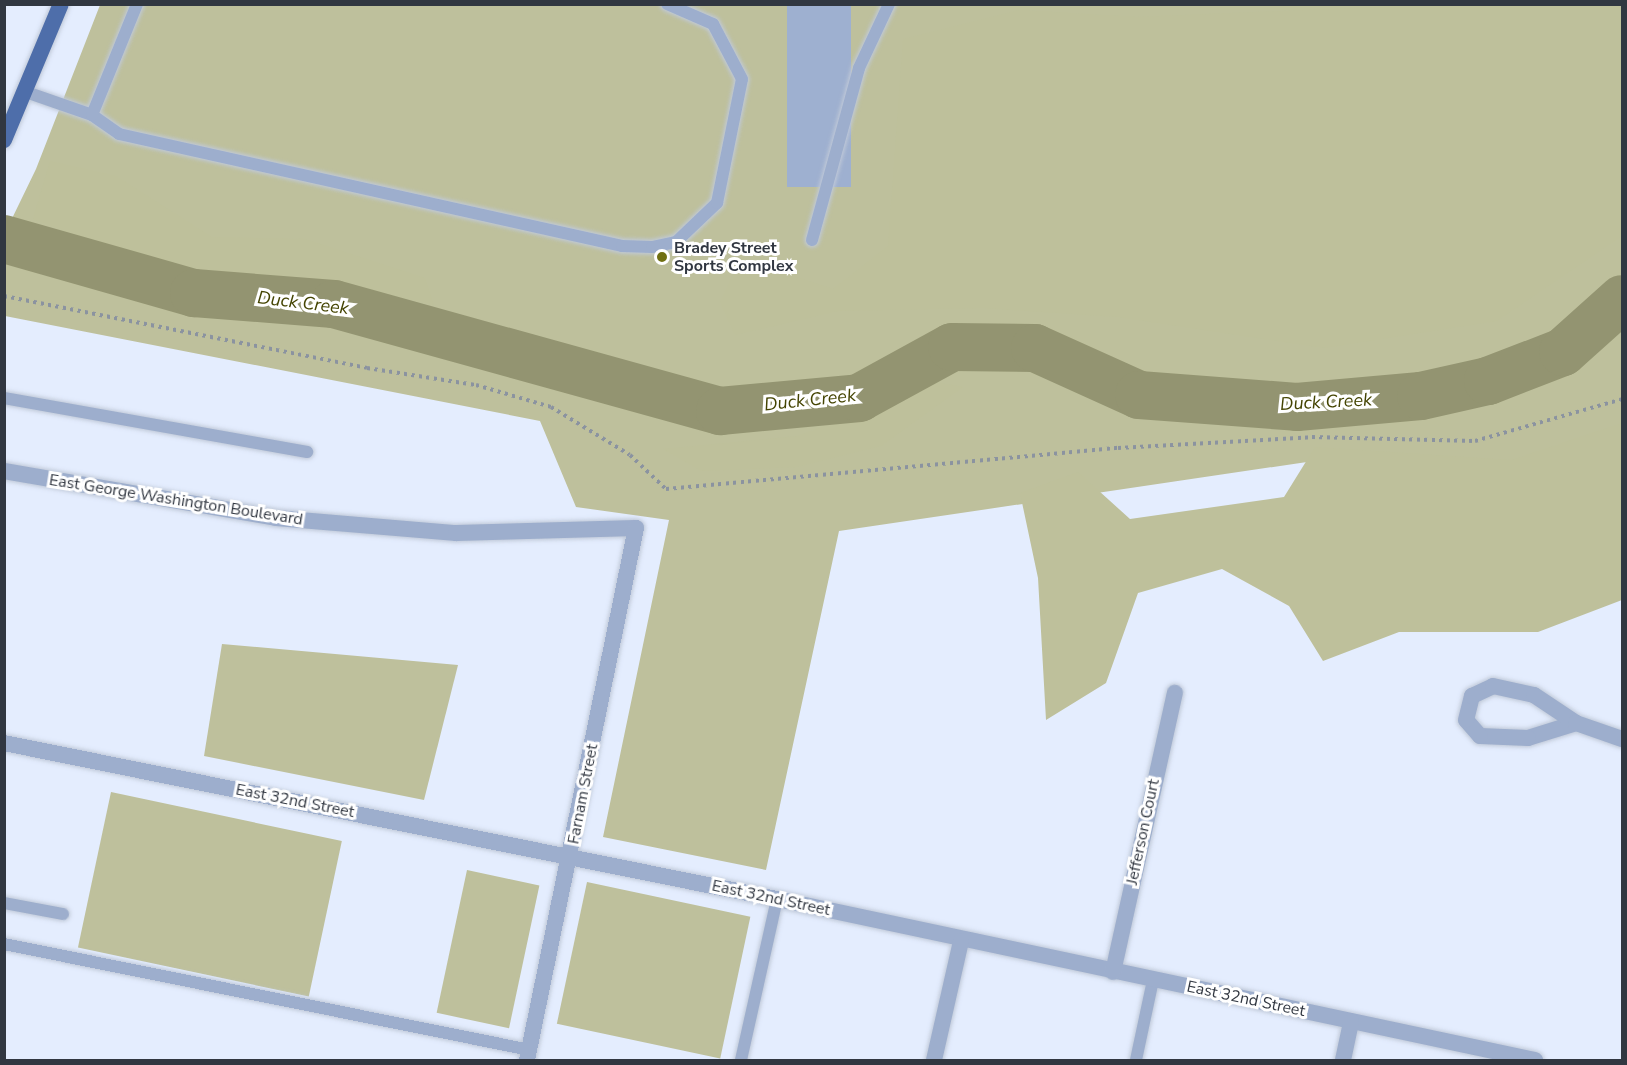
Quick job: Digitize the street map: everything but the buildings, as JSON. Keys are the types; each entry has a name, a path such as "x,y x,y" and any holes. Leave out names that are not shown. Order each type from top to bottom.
{"highway":[{"path":"4,140 11,107 26,92 61,4"}],"street":[{"name":"East George Washington Boulevard","path":"4,471 276,518 456,533 636,528"},
{"name":"Farnam Street","path":"528,1055 571,857 636,528"},
{"path":"1576,723 1528,738 1479,736 1466,720 1472,696 1493,686 1534,695 1576,723 1623,739"},
{"name":"Jefferson Court","path":"1113,972 1175,693"},
{"name":"East 32nd Street","path":"4,743 777,899 961,941 1535,1060"},
{"path":"934,1060 961,941"},
{"path":"1343,1060 1351,1022"}],"lane":[{"path":"92,115 137,4"},
{"path":"26,92 92,115 119,134 622,246 668,244 676,242 717,202 742,79 713,24 668,4"},
{"path":"812,240 859,68 889,4"},
{"path":"4,398 307,452"},
{"path":"741,1060 777,899"},
{"path":"4,903 63,914"},
{"path":"4,944 528,1055"},
{"path":"1136,1060 1153,980"}],"path":[{"path":"4,296 367,368 476,385 551,407 630,455 666,489 1195,443 1312,437 1475,441 1623,399"}],"green space":[{"path":"100,5 1622,5 1622,492 1354,455 839,531 766,870 603,837 669,520 576,507 540,421 5,316 4,235 36,169"},
{"path":"1425,5 1622,5 1622,236 1497,321 1324,348 1118,317 982,308 838,311 735,335 720,302 741,258 833,289 888,246 903,39 1019,10 1136,17"},
{"path":"50,161 116,176 212,237 305,239 425,278 434,305 338,283 177,272 33,219"},
{"path":"925,380 963,387 881,446 797,467 701,471 663,449 797,436 886,404"},
{"path":"1622,423 1622,600 1538,632 1399,632 1323,661 1289,606 1222,569 1138,593 1106,683 1046,720 1038,578 1020,493 1078,472 1130,519 1284,497 1315,447 1511,460"},
{"path":"222,644 458,665 424,800 204,756"},
{"path":"111,792 342,841 309,997 78,948"},
{"path":"467,870 539,885 509,1028 437,1013"},
{"path":"587,882 750,917 720,1059 557,1024"}],"waterway":[{"name":"Duck Creek","path":"4,239 194,293 334,304 720,411 859,398 952,347 1035,348 1139,395 1297,407 1421,396 1488,381 1563,352 1622,299"}],"place":[{"name":"Bradey Street Sports Complex","path":"662,257"}]}
